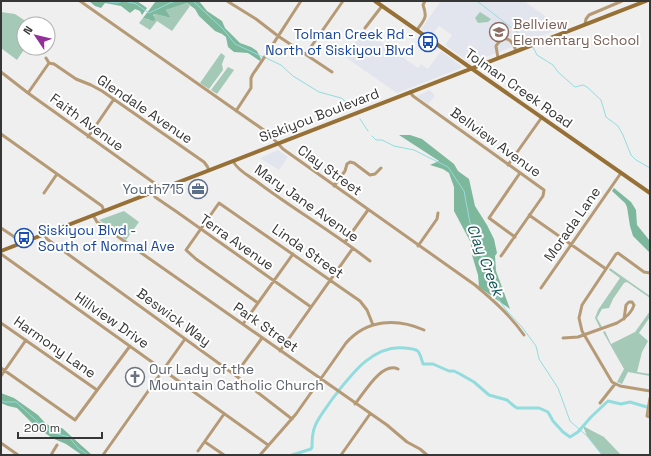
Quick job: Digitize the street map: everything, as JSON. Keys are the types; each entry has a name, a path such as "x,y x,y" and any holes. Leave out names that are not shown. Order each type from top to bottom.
{"main road":[{"name":"Tolman Creek Road","path":"375,1 650,193"},
{"name":"Siskiyou Boulevard","path":"1,251 646,1"},
{"path":"446,50 449,55 463,65 464,68 460,73"}],"street":[{"name":"Clay Street","path":"80,1 268,133 282,149 474,285 496,303 518,326 524,335"},
{"path":"227,1 256,19 278,36 332,72"},
{"path":"236,111 251,88 251,78 253,74 273,46 301,1"},
{"path":"306,54 342,1"},
{"path":"417,30 426,17 423,5 426,1"},
{"path":"585,24 586,19 590,15 622,1"},
{"path":"365,28 382,6"},
{"path":"498,58 496,46 504,39 508,39 512,42 516,51"},
{"path":"28,93 49,63 46,58"},
{"name":"Glendale Avenue","path":"49,63 54,64 76,79 91,85 114,99 204,162 208,166 209,170"},
{"name":"Faith Avenue","path":"1,72 88,137 157,185 159,190"},
{"name":"Bellview Avenue","path":"410,92 413,96 544,189 545,192 543,196 501,256"},
{"path":"88,137 114,99"},
{"path":"508,164 542,117"},
{"path":"1,134 102,206 104,211"},
{"name":"Mary Jane Avenue","path":"233,161 238,167 264,187 345,242 370,261"},
{"path":"334,186 345,171 347,164 350,162 370,175 375,174 381,168"},
{"path":"514,237 489,218 520,173"},
{"name":"Morada Lane","path":"540,288 621,173"},
{"path":"44,193 58,174"},
{"name":"Terra Avenue","path":"153,192 157,198 311,307"},
{"name":"Linda Street","path":"200,229 218,203 221,203 363,304 373,325"},
{"path":"345,242 368,210"},
{"path":"418,246 437,219 438,213"},
{"name":"Park Street","path":"93,215 97,222 387,425 407,442 420,449 427,455"},
{"path":"529,216 606,269"},
{"path":"1,228 16,238 18,244"},
{"path":"200,229 186,248 187,252 258,303"},
{"name":"Beswick Way","path":"44,234 47,239 235,375 292,419"},
{"path":"280,351 353,248"},
{"path":"650,273 644,272 617,253 581,308 579,323 608,375 615,384 625,388 650,391"},
{"name":"Hillview Drive","path":"1,254 268,445"},
{"path":"243,324 293,254"},
{"path":"563,338 573,338 585,335 617,323 624,319 634,308 632,302 629,302 626,305 624,319"},
{"path":"260,455 292,419 349,339 360,331 384,322 410,324 424,330"},
{"name":"Harmony Lane","path":"1,323 97,390"},
{"path":"235,375 262,338"},
{"path":"105,454 185,339"},
{"path":"1,376 26,340"},
{"path":"1,368 75,420 130,346"},
{"path":"355,404 378,374 390,368 395,368 398,370"},
{"path":"600,403 615,384"},
{"path":"650,398 647,416 650,417"},
{"path":"198,451 224,414"},
{"path":"341,455 370,414"},
{"path":"205,442 224,455"},
{"path":"1,443 18,455"},
{"path":"51,455 57,446"}],"shaded area":[{"name":"Bellview Elementary School","path":"441,1 524,1 562,28 470,63 445,45 452,35 439,26 431,36 421,29"},
{"path":"364,30 418,68 421,64 428,69 441,51 461,66 461,68 397,93 345,57"},
{"path":"430,90 435,96 428,104 417,96"},
{"path":"278,150 288,157 279,170 260,158"}],"green space":[{"path":"89,1 137,1 147,8 142,15 140,11 135,9 130,13 121,6 105,3 101,8 95,6"},
{"path":"156,1 199,1 207,11 222,21 225,28 240,43 257,51 261,59 260,61 248,53 234,52 228,47 226,37 215,31 199,16 195,9 187,3 166,10 171,18 155,14 153,15 155,19 154,21 143,18"},
{"path":"187,3 190,6 172,31 157,21 150,30 139,23 143,18 149,20 155,14 171,18 166,10"},
{"path":"1,12 15,14 18,16 16,16 16,56 20,56 17,60 1,48"},
{"path":"480,12 491,19 488,22 478,23 475,18"},
{"path":"221,53 225,56 222,64 223,70 209,89 200,83"},
{"path":"228,67 234,70 217,94 211,90"},
{"path":"399,135 410,135 422,139 454,164 458,171 469,179 475,206 494,239 497,253 495,256 496,271 510,309 479,287 471,243 454,211 454,187 449,173 443,169 430,165 439,161"},
{"path":"614,188 631,202 636,210 637,225 650,241 650,253 633,236 627,207 625,203 612,191"},
{"path":"124,211 139,222 126,240 99,220"},
{"path":"610,268 650,296 650,298 627,282 624,283 613,299 609,308 602,309 597,318 602,327 600,328 595,318 598,310 620,278 609,270"},
{"path":"650,311 650,317 639,333 648,341 642,352 637,372 650,374 650,376 628,372 622,384 617,382 624,369 603,332 605,331 611,344 635,332"},
{"path":"1,393 14,398 38,415 46,424 53,427 62,428 92,455 82,455 66,444 52,438 34,425 17,408 1,403"},
{"path":"583,426 604,437 621,455 602,455 587,436"}],"waterway":[{"name":"Clay Creek","path":"103,1 116,3 123,1"},
{"name":"Clay Creek","path":"125,1 136,4 149,13 176,1"},
{"name":"Clay Creek","path":"193,1 223,29 235,44 263,57"},
{"path":"477,1 525,38 531,45"},
{"path":"533,47 537,55 553,65 558,72 575,87 583,85 601,100 606,117 618,126 631,155 636,160 650,168"},
{"name":"Clay Creek","path":"266,58 281,65 293,76 319,92 341,98 352,106"},
{"name":"Clay Creek","path":"360,119 368,131"},
{"name":"Clay Creek","path":"372,136 376,140 382,140 394,146 414,150 448,167 464,191 470,223 478,233 482,260 494,293 536,346 539,359 558,388 570,421 587,436 602,455"},
{"path":"292,455 311,449 315,426 333,398 355,371 373,356 393,348 414,349 420,353 423,364 433,364 449,371 454,371 474,382 489,395 507,400 517,408 539,408 548,412 553,421 570,437 578,432 608,401 621,404 630,402 650,408"},
{"path":"1,400 4,402 16,402 51,432 69,437 78,448 88,455"}],"place":[{"name":"Bellview Elementary School","path":"499,32"},
{"name":"Tolman Creek Rd - North of Siskiyou Blvd","path":"428,42"},
{"name":"Youth715","path":"198,189"},
{"name":"Siskiyou Blvd - South of Normal Ave","path":"24,238"},
{"name":"Our Lady of the Mountain Catholic Church","path":"135,377"}]}
